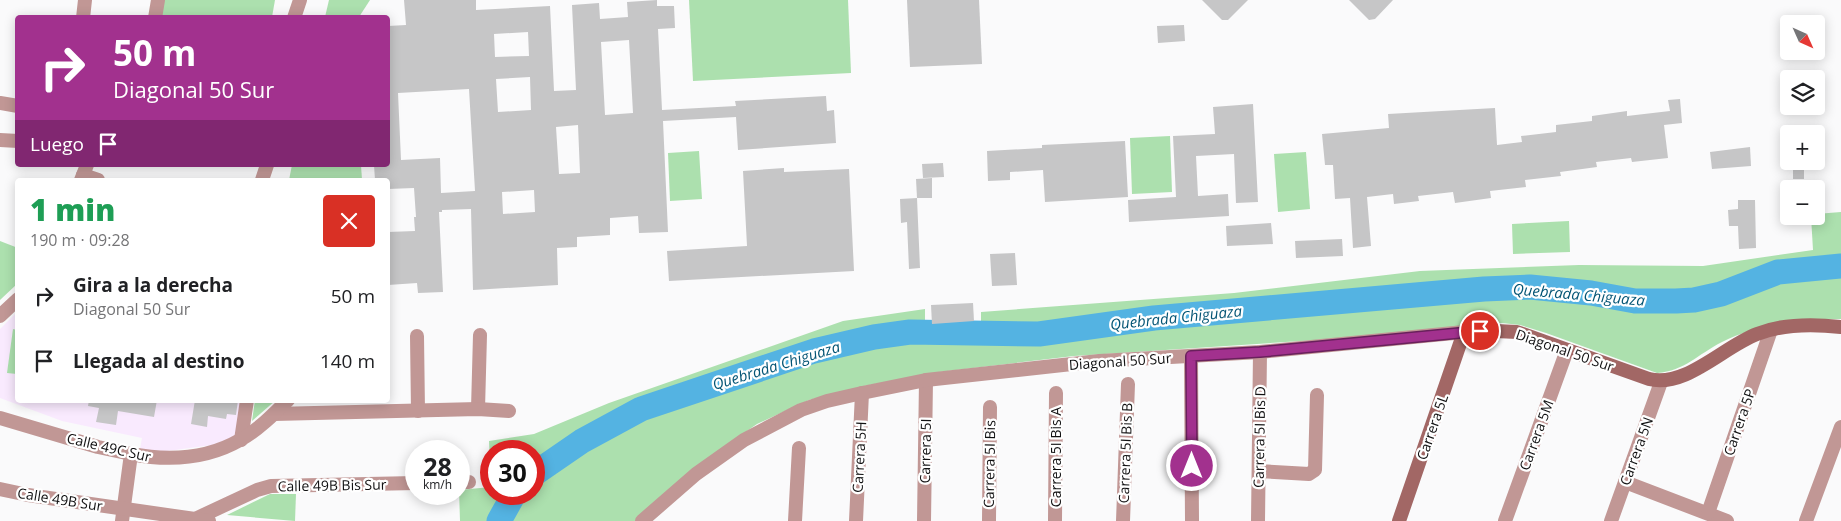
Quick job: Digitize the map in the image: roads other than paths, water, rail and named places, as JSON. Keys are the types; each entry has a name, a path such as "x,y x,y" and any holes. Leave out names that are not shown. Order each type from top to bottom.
{"main road":[{"path":"1661,382 1687,374 1748,338 1771,330 1813,325 1841,327"},
{"name":"Diagonal 50 Sur","path":"1464,332 1496,330 1517,332 1661,382"},
{"name":"Carrera 5L","path":"1399,521 1464,332"}],"street":[{"path":"83,15 85,0"},
{"path":"156,15 158,0"},
{"path":"295,15 300,0"},
{"path":"0,103 15,106"},
{"path":"0,140 15,141"},
{"path":"0,316 15,302"},
{"name":"Carrera 5P","path":"1708,513 1771,330"},
{"name":"Diagonal 50 Sur","path":"642,521 696,474 744,440 801,410 862,392 926,380 1099,361 1260,352 1464,332"},
{"path":"478,410 480,335"},
{"path":"417,336 418,411"},
{"name":"Carrera 5M","path":"1505,521 1567,350"},
{"name":"Carrera 5I Bis D","path":"1258,521 1260,352"},
{"path":"1191,356 1192,521"},
{"name":"Carrera 5I","path":"924,521 926,380"},
{"name":"Carrera 5N","path":"1611,521 1661,382"},
{"name":"Carrera 5I Bis B","path":"1123,521 1128,384"},
{"name":"Carrera 5H","path":"856,521 862,392"},
{"name":"Carrera 5I Bis A","path":"1055,521 1056,393"},
{"path":"1259,471 1309,474 1315,470 1317,395"},
{"path":"241,440 247,403"},
{"name":"Calle 49C Sur","path":"0,418 98,447 166,459 191,456 241,440 285,403"},
{"path":"274,414 357,406 418,411 509,410"},
{"name":"Carrera 5I Bis","path":"988,521 990,408"},
{"path":"1806,521 1841,427"},
{"path":"795,521 799,448"},
{"path":"123,515 131,454"},
{"path":"1625,482 1727,521"},
{"name":"Calle 49B Bis Sur","path":"202,520 257,490 271,486 405,483"},
{"name":"Calle 49B Sur","path":"0,489 123,515 202,520"}],"waterway":[{"name":"Quebrada Chiguaza","path":"545,466 582,441 641,409 814,351 874,337 910,332 1039,334 1154,318 1484,289 1530,287 1591,293 1635,301 1694,300 1721,294 1778,272 1841,266"},
{"name":"Quebrada Chiguaza","path":"499,521 508,505"}]}
